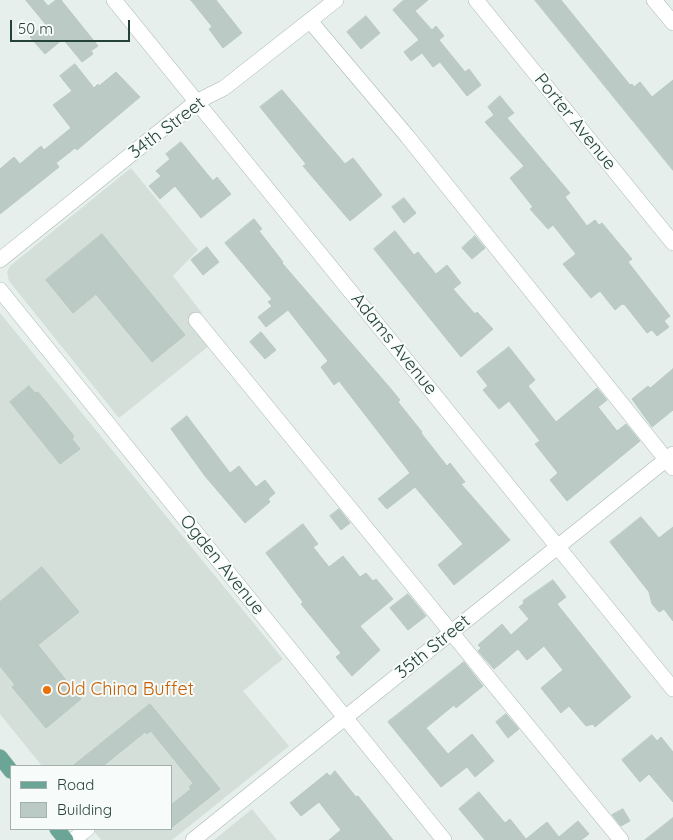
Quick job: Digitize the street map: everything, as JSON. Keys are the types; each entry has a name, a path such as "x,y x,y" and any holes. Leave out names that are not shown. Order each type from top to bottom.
{"main road":[{"path":"0,757 10,771"},
{"path":"58,830 66,840"}],"street":[{"name":"Adams Avenue","path":"114,0 673,689"},
{"name":"34th Street","path":"0,260 196,102 224,88 336,0"},
{"name":"Porter Avenue","path":"476,0 673,243"},
{"path":"654,0 673,22"},
{"path":"310,21 671,460"},
{"name":"Ogden Avenue","path":"0,290 444,840"},
{"path":"196,320 621,840"},
{"name":"35th Street","path":"193,840 558,546 671,460"},
{"path":"73,840 86,830"}],"shaded area":[{"path":"131,168 198,250 173,276 202,313 192,322 210,345 119,418 9,281 7,272 10,266"},
{"path":"0,313 283,659 243,691 289,746 172,840 101,840 93,830 172,830 172,765 41,765 0,714"},
{"path":"252,809 277,840 214,840"}],"building":[{"path":"26,0 43,0 48,6 56,0 61,0 98,46 91,51 93,54 82,62 63,39 45,54 30,37 45,24"},
{"path":"191,0 216,0 242,33 223,48 209,29 212,27"},
{"path":"404,0 428,0 415,11 432,30 436,26 444,36 439,40 465,72 469,69 481,85 467,96 440,62 433,67 422,53 411,61 404,52 419,40 393,10"},
{"path":"535,0 561,0 630,85 632,84 634,87 640,82 652,97 673,80 673,170"},
{"path":"366,16 380,33 361,49 347,32"},
{"path":"75,64 94,88 116,72 140,97 77,150 75,148 56,163 59,167 0,214 0,169 14,157 20,164 41,146 44,150 71,128 53,105 72,91 60,76"},
{"path":"282,90 345,164 353,158 382,195 350,221 303,166 306,164 260,107"},
{"path":"500,96 514,113 507,118 570,193 565,197 587,226 595,220 599,225 602,223 632,259 628,262 670,316 664,321 669,327 657,336 652,330 647,333 625,305 622,304 615,310 600,291 591,298 563,264 576,254 553,225 548,229 530,209 533,207 510,178 524,166 485,122 494,115 488,107"},
{"path":"181,142 213,181 217,177 231,194 201,218 175,186 160,199 149,186 161,176 156,171 170,159 166,154"},
{"path":"404,198 416,213 404,223 392,207"},
{"path":"254,219 262,229 259,231 282,263 391,389 400,400 398,402 447,466 450,463 465,482 461,484 510,540 454,585 438,565 463,544 415,487 387,509 378,499 410,473 339,381 334,385 321,367 328,361 288,310 266,327 258,317 272,306 268,302 272,299 225,243"},
{"path":"395,231 414,255 418,252 436,274 447,265 461,283 453,289 475,314 477,312 493,329 461,357 374,249"},
{"path":"102,234 185,335 152,362 96,294 73,313 46,280"},
{"path":"475,236 485,248 472,259 462,248"},
{"path":"207,247 219,262 203,275 191,260"},
{"path":"261,332 276,350 265,359 250,342"},
{"path":"509,347 535,380 528,386 556,422 597,388 607,400 598,407 617,431 626,424 640,441 567,501 550,480 558,473 535,444 540,441 509,401 499,409 483,390 488,386 477,372"},
{"path":"673,369 673,410 652,427 632,399 648,386 650,388"},
{"path":"29,386 35,393 38,392 74,436 72,439 80,449 60,464 10,402"},
{"path":"187,416 230,473 239,466 256,487 265,480 275,493 268,499 270,502 245,523 205,476 171,429"},
{"path":"339,509 350,523 341,530 330,516"},
{"path":"641,517 659,538 673,527 673,621 664,609 659,612 652,604 649,592 610,542"},
{"path":"303,524 318,544 313,547 329,567 343,556 360,577 366,573 373,581 376,579 393,599 360,626 380,650 352,676 336,657 341,653 301,604 303,602 266,553"},
{"path":"42,567 79,612 38,645 81,699 46,728 12,687 15,685 0,666 0,602"},
{"path":"553,580 566,597 557,604 631,697 595,727 593,724 586,726 569,706 561,713 541,688 563,670 544,646 527,660 518,649 494,669 478,651 481,648 478,645 502,624 511,635 529,619 519,607 524,603 523,601"},
{"path":"408,594 426,616 408,630 390,608"},
{"path":"464,662 483,686 456,708 454,705 426,728 448,754 472,734 494,761 475,777 467,767 441,787 388,722"},
{"path":"150,704 220,789 172,827 172,804 191,789 189,787 193,783 151,731 147,734 145,732 104,765 74,765"},
{"path":"506,714 519,729 508,738 496,722"},
{"path":"652,735 657,741 661,737 673,752 673,802 649,774 640,782 622,760"},
{"path":"335,771 356,797 358,796 393,840 329,840 341,830 319,802 301,816 290,803 327,773 330,776"},
{"path":"479,792 505,823 510,819 526,839 547,822 559,837 578,821 589,834 581,840 485,840 459,809"},
{"path":"623,809 630,821 621,826 612,815"},
{"path":"673,818 673,840 645,840"}],"place":[{"name":"Old China Buffet","path":"47,690"}]}
